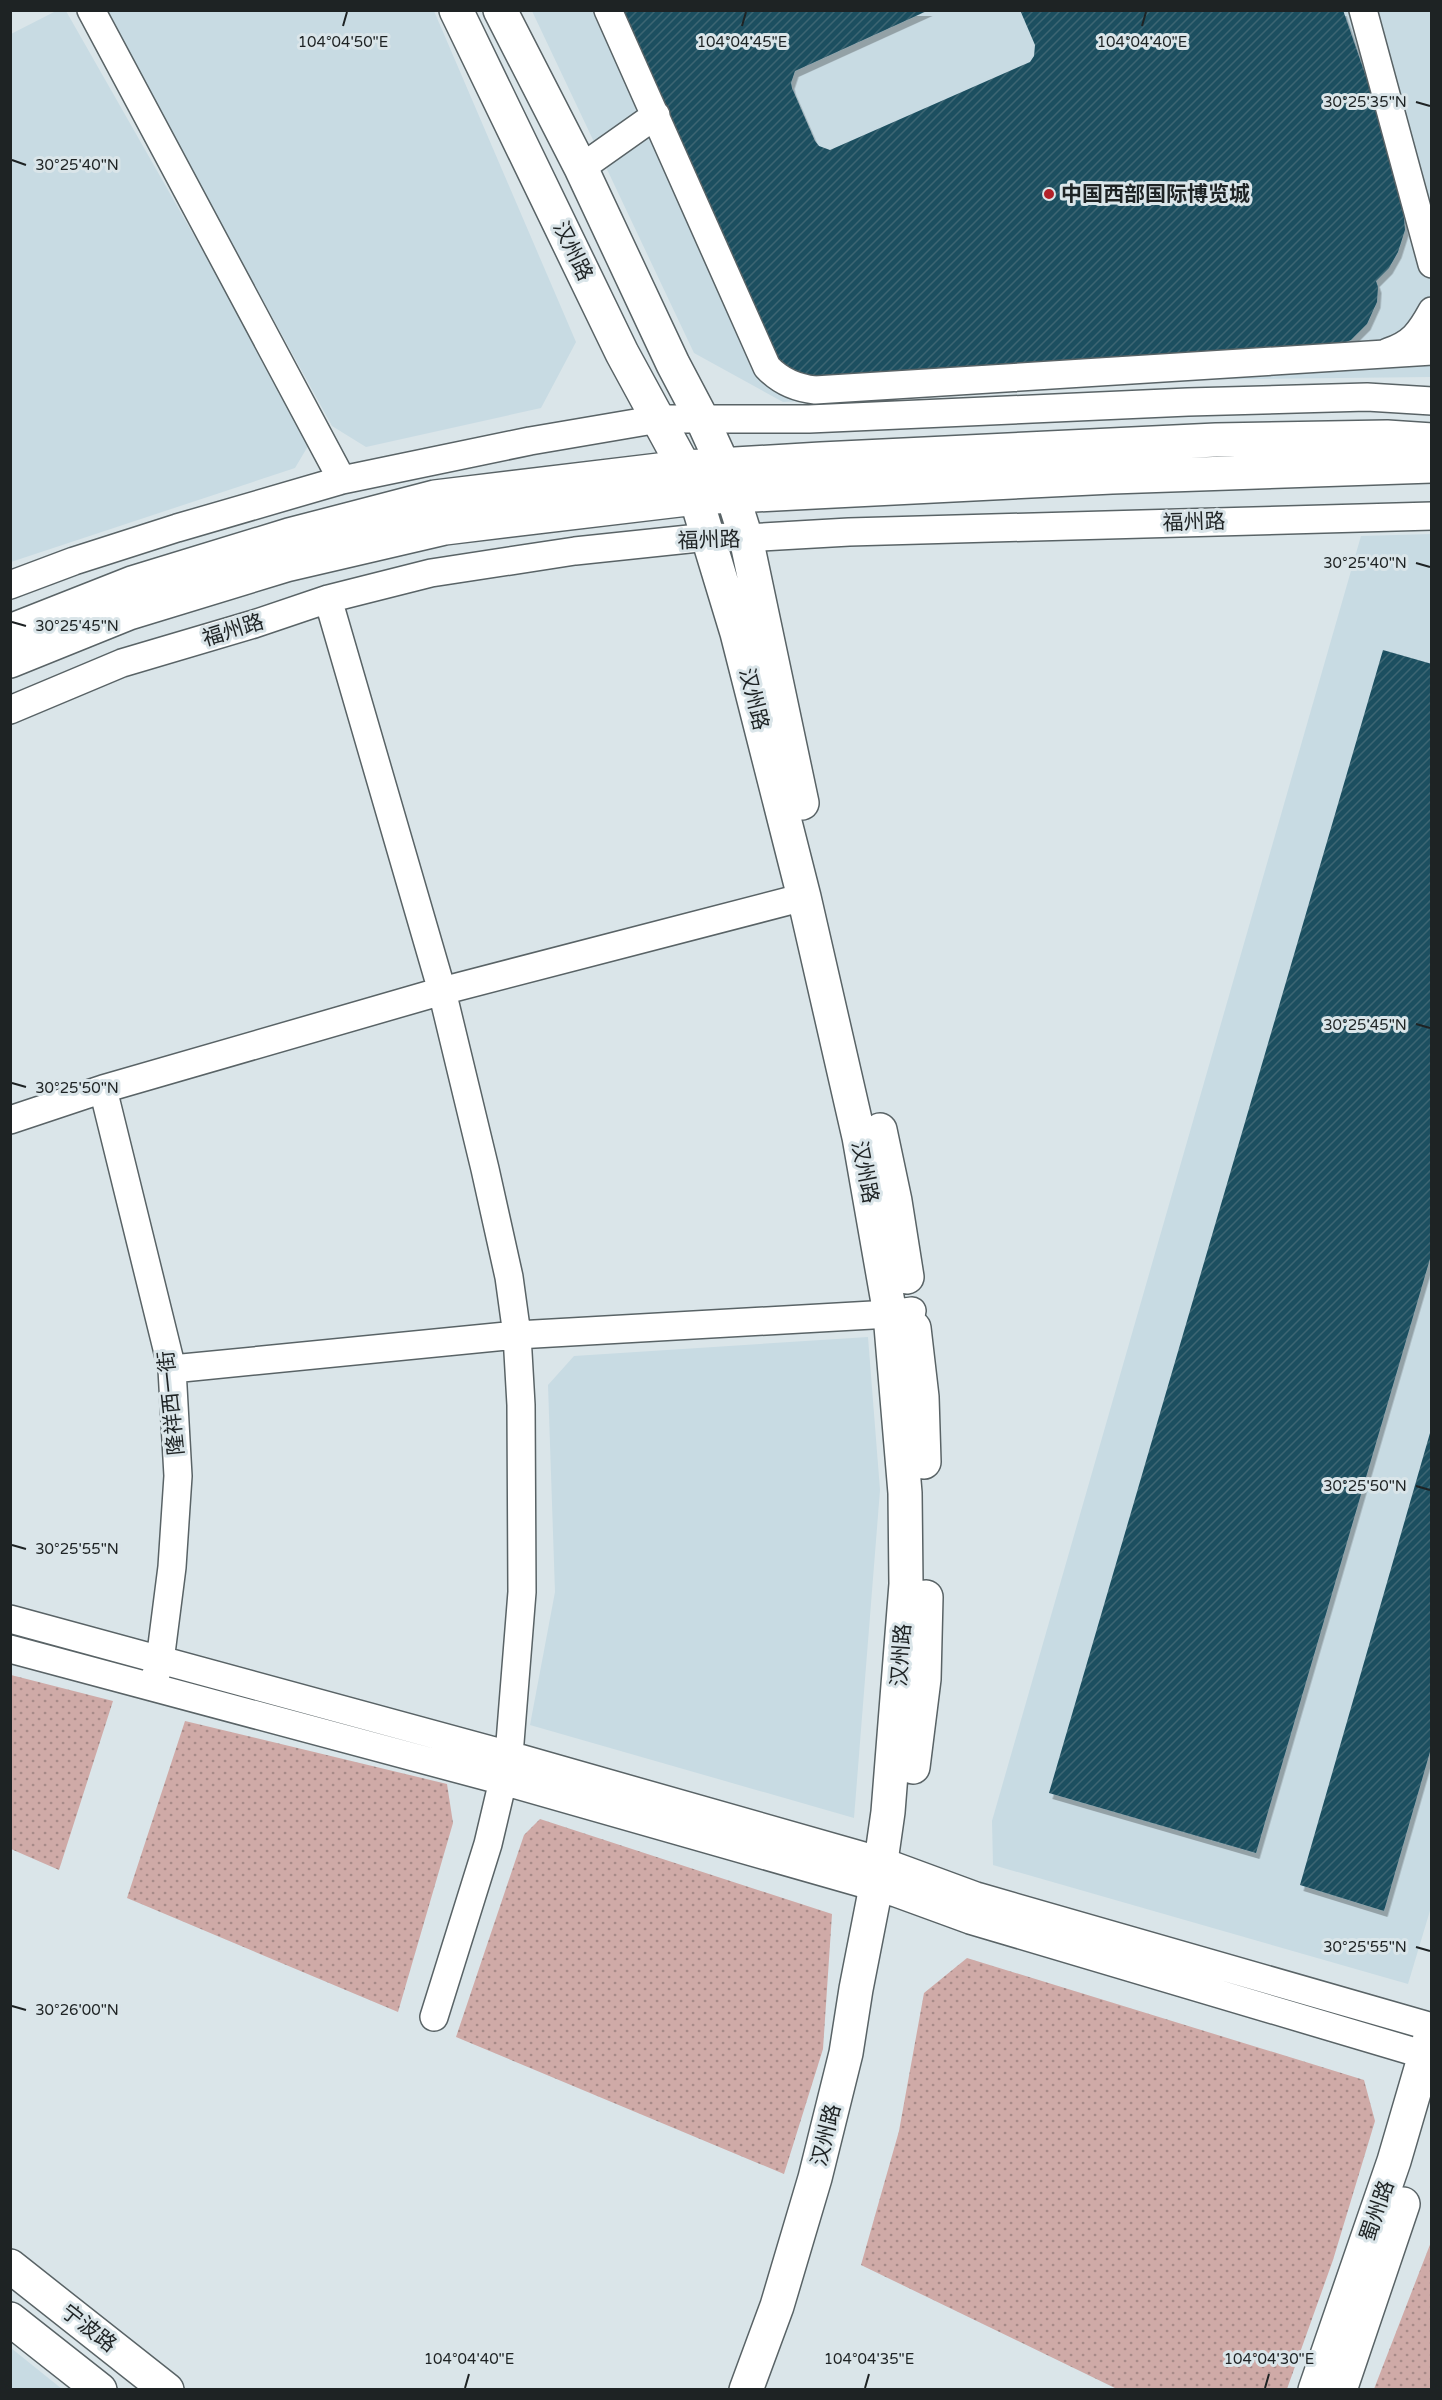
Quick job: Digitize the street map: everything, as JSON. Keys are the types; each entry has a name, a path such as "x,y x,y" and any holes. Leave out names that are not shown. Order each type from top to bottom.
{"main road":[{"name":"汉州路","path":"456,10 622,353 684,467 696,498 737,633 804,897 901,1313"},
{"name":"汉州路","path":"500,10 581,168 673,364 702,419 734,496 746,538 812,848 875,1107 895,1201 901,1313 906,1584 888,1812 888,1877 857,2097 842,2162 768,2390"},
{"path":"10,631 132,583 289,535 435,497 684,467 1216,440 1387,437 1431,440"},
{"name":"福州路","path":"10,662 129,613 286,565 445,528 696,498 1112,477 1431,466"},
{"name":"汉州路","path":"746,2390 777,2306 815,2178 888,1877"},
{"name":"蜀州路","path":"1315,2390 1394,2161 1430,2042"},
{"name":"蜀州路","path":"1340,2390 1431,2113"},
{"name":"宁波路","path":"10,2266 167,2390"},
{"name":"宁波路","path":"10,2319 100,2390"}],"street":[{"path":"91,10 342,480"},
{"path":"608,10 767,367 776,376 802,389 1431,351"},
{"path":"1363,10 1431,264"},
{"path":"581,168 656,115"},
{"path":"1384,353 1404,346 1416,336 1431,311"},
{"path":"10,585 74,561 177,528 342,480 530,441 659,419 809,419 1200,401 1367,397 1431,401"},
{"name":"福州路","path":"10,710 122,663 254,624 328,599 431,573 575,551 708,537 746,538 849,532 1431,516"},
{"path":"328,599 442,991 485,1169 508,1277 516,1335 521,1405 522,1592 509,1755 488,1844 434,2017"},
{"path":"10,1120 103,1089 442,991 804,897"},
{"name":"隆祥西一街","path":"103,1089 172,1369 178,1476 172,1567 160,1661 152,1687"},
{"path":"172,1369 516,1335 901,1313"},
{"path":"10,1619 509,1755 888,1877 970,1920 1430,2042"},
{"path":"10,1649 503,1781 888,1877"}],"shaded area":[{"path":"56,11 66,11 311,441 295,468 11,562 11,34"},
{"path":"104,11 434,11 576,342 541,408 366,447 332,426"},
{"name":"中国西部国际博览城","path":"532,11 1431,11 1431,377 1167,380 783,402 694,353"},
{"path":"1431,534 1432,1904 1408,1984 993,1865 992,1821 1361,536"},
{"path":"868,1337 880,1490 854,1818 530,1725 555,1592 548,1385 574,1356"},
{"path":"11,1675 113,1701 59,1870 11,1849"},
{"path":"185,1721 447,1784 453,1823 398,2012 127,1898"},
{"path":"540,1819 832,1914 823,2049 784,2174 456,2037 524,1835"},
{"path":"967,1958 1364,2080 1375,2121 1333,2260 1287,2389 1117,2389 861,2265 899,2131 924,1993"},
{"path":"1431,2242 1431,2389 1374,2389"},
{"path":"11,2348 62,2389 11,2389"}],"building":[{"name":"中国西部国际博览城","path":"615,10 929,10 795,71 791,83 792,88 815,141 819,146 830,150 1030,62 1034,56 1035,45 1020,10 1343,10 1383,126 1403,206 1405,230 1398,252 1389,268 1376,281 1377,302 1367,324 1351,340 1341,344 816,385 780,371"},
{"path":"1383,650 1432,664 1432,1252 1256,1853 1049,1793"},
{"path":"1432,1426 1432,1745 1384,1911 1300,1885"}],"place":[{"name":"中国西部国际博览城","path":"1049,194"}]}
